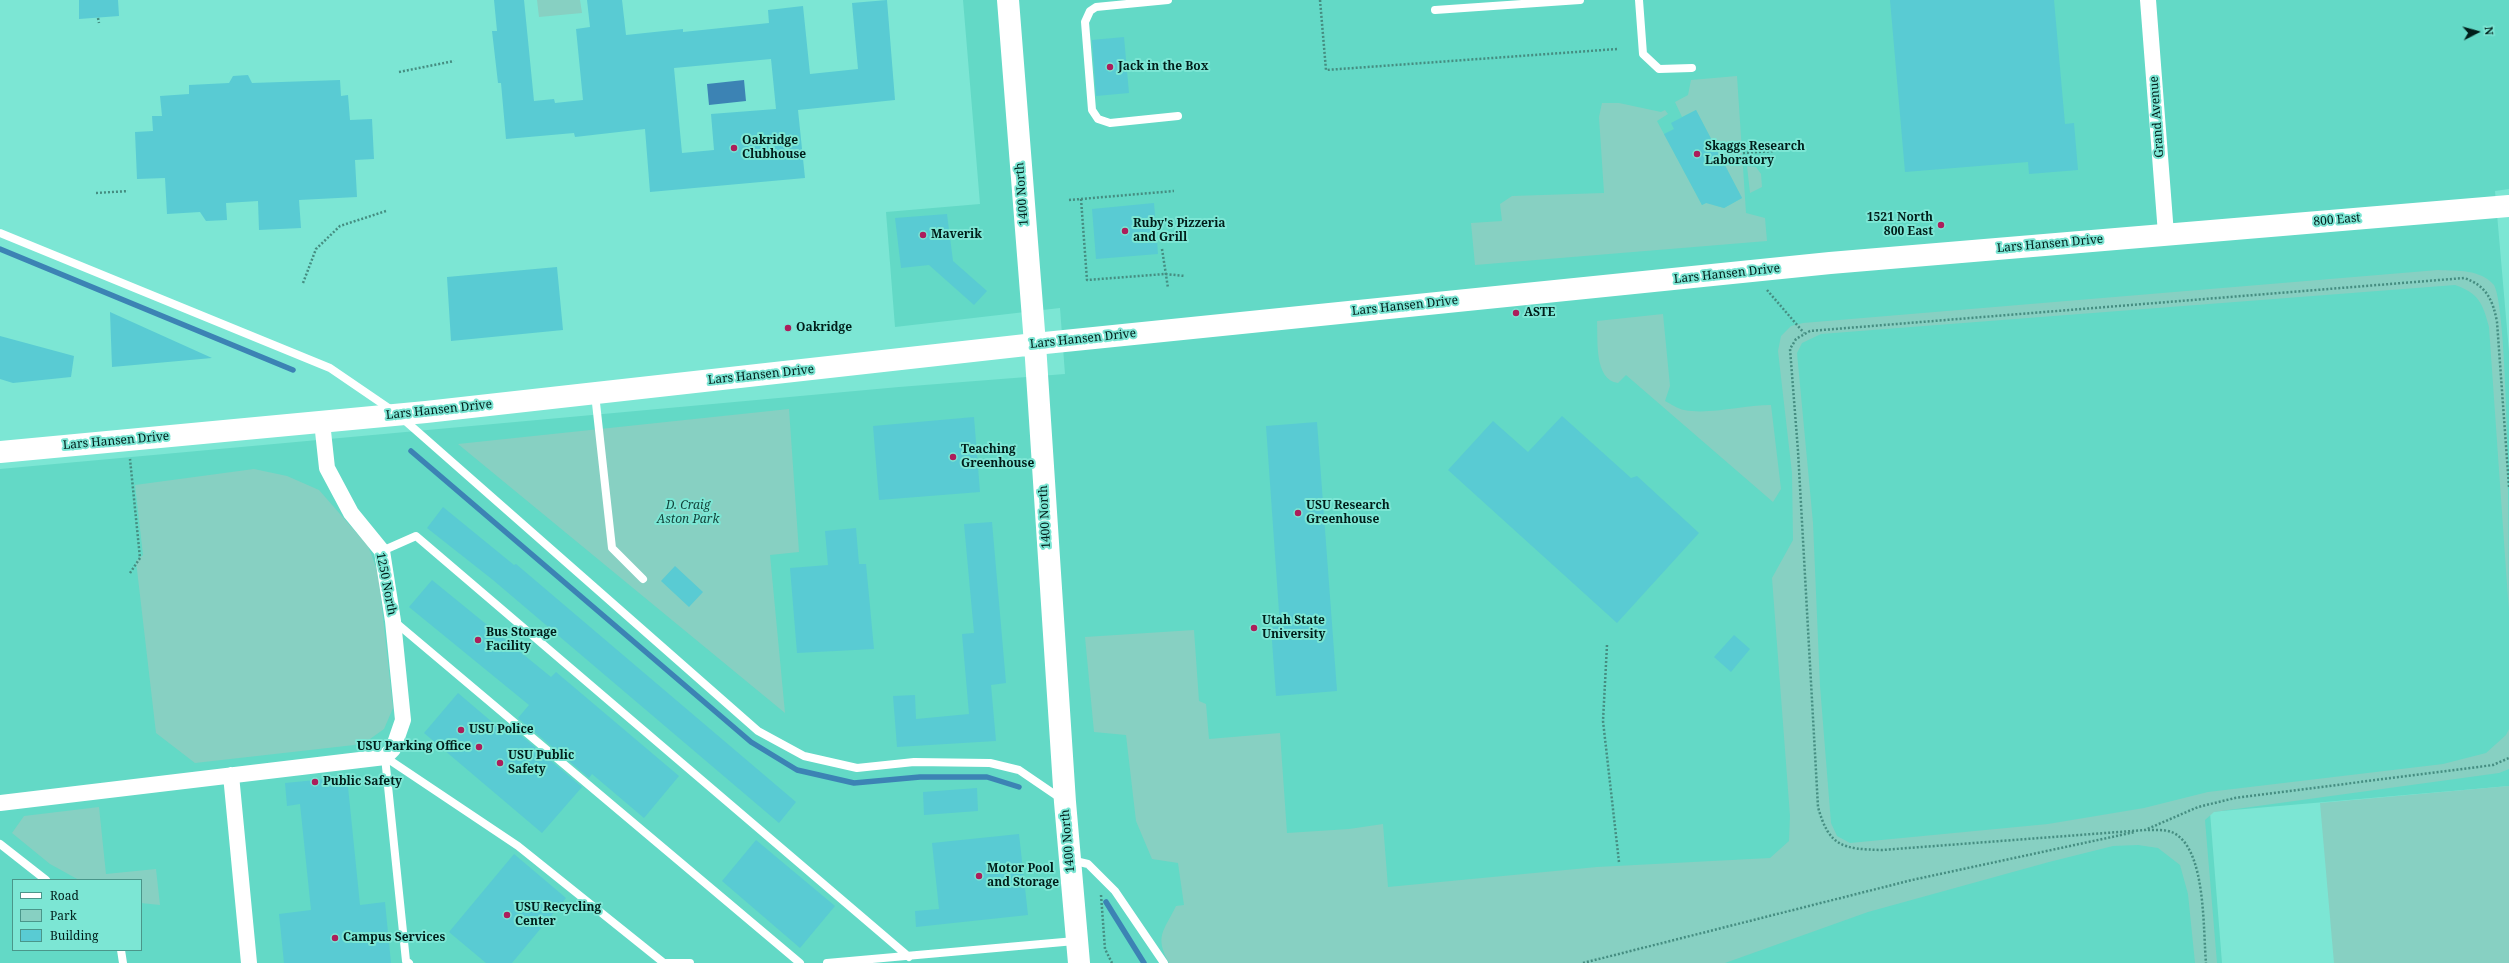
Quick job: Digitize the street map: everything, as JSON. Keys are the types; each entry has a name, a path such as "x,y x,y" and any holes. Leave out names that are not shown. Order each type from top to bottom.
{"main road":[{"name":"1400 North","path":"1008,0 1035,344 1065,802 1079,963"},
{"name":"800 East","path":"2166,234 2509,206"},
{"name":"Lars Hansen Drive","path":"0,452 398,415 1035,344 1751,271 2166,234"}],"street":[{"name":"Grand Avenue","path":"2148,0 2166,234"},
{"name":"1250 North","path":"322,422 327,468 351,513 382,551 393,621 403,720 393,749 385,757"},
{"path":"0,803 385,757"},
{"path":"231,775 249,963"}],"lane":[{"path":"1168,0 1096,7 1090,11 1085,22 1092,110 1098,119 1110,123 1178,116"},
{"path":"1435,10 1580,0"},
{"path":"1639,0 1643,54 1659,69 1692,68"},
{"path":"0,233 330,368 398,415 758,731 804,756 857,768 914,762 990,763 1019,770 1065,802"},
{"path":"595,393 612,548 643,579"},
{"path":"382,551 416,536 909,957"},
{"path":"393,621 800,963"},
{"path":"385,757 518,846 663,963 690,963"},
{"path":"385,757 406,961 409,963"},
{"path":"0,844 45,879"},
{"path":"1070,860 1088,864 1115,891 1164,963"},
{"path":"827,963 909,957 1077,940"},
{"path":"121,951 123,963"}],"path":[{"path":"1320,0 1326,70 1617,48"},
{"path":"98,18 99,23"},
{"path":"399,72 454,61"},
{"path":"1743,153 1773,151"},
{"path":"96,193 128,191"},
{"path":"1069,200 1174,191"},
{"path":"1081,199 1087,280 1165,274 1185,276"},
{"path":"303,283 316,249 340,226 386,211"},
{"path":"1162,249 1168,288"},
{"path":"1751,271 1804,333"},
{"path":"2206,963 2198,868 2190,848 2177,835 2162,830 2145,830 1882,850 1852,850 1836,843 1828,834 1818,807 1798,452 1789,363 1790,349 1796,339 1804,333 1818,330 2464,278 2476,281 2486,290 2494,305 2497,322 2509,487"},
{"path":"128,440 140,558 130,573"},
{"path":"1607,645 1603,721 1619,862"},
{"path":"1583,963 1912,880 2145,830 2198,807 2235,798 2494,765 2509,758"},
{"path":"1100,875 1105,949 1112,963"}],"shaded area":[{"name":"Utah State University","path":"963,0 2509,0 2509,189 2495,191 2509,352 2509,786 2210,812 2222,963 0,963 0,469 899,387 1065,374 1060,308 895,327 886,212 980,204"},
{"path":"744,80 746,101 709,105 707,84"}],"green space":[{"path":"537,0 580,0 582,13 539,17"},
{"path":"1737,76 1746,213 1765,218 1767,241 1475,265 1471,223 1502,221 1500,204 1512,196 1604,193 1599,117 1602,103 1619,103 1661,112 1665,110 1668,114 1657,121 1702,205 1712,200 1714,205 1724,208 1742,198 1696,110 1682,117 1675,102 1688,95 1691,80"},
{"path":"1747,166 1756,167 1761,174 1762,187 1750,193"},
{"path":"2438,270 2461,271 2475,273 2482,276 2494,285 2499,305 2503,341 2507,440 2509,613 2489,327 2485,312 2479,300 2470,292 2455,285 1821,334 1802,343 1797,353 1813,523 1820,686 1831,823 1837,836 1850,843 2048,824 2144,808 2208,792 2443,764 2486,753 2506,735 2509,729 2509,769 2499,773 2214,812 2205,820 2217,963 2195,963 2188,894 2180,865 2158,848 2138,845 2113,846 1868,912 1725,963 1169,963 1161,940 1162,934 1176,906 1184,905 1178,863 1152,859 1136,821 1126,735 1094,732 1085,637 1194,630 1199,701 1206,704 1209,739 1280,733 1287,833 1349,829 1383,824 1388,887 1597,867 1770,858 1789,841 1790,816 1772,578 1793,540 1792,473 1778,351 1781,336 1791,326 1803,323"},
{"path":"1663,314 1670,386 1665,401 1677,408 1694,411 1716,411 1749,406 1771,405 1781,489 1773,502 1626,375 1618,383 1610,380 1605,375 1599,358 1597,321"},
{"name":"D. Craig Aston Park","path":"789,409 799,552 770,555 785,713 458,444"},
{"path":"254,469 287,476 319,490 368,546 378,572 393,708 384,729 363,744 195,763 156,733 136,561 143,555 135,485"},
{"path":"2509,786 2509,963 2334,963 2320,803"},
{"path":"99,807 106,874 156,869 160,905 142,903 142,879 77,879 50,864 12,833 24,816"}],"building":[{"path":"79,0 118,0 119,16 79,19"},
{"path":"494,0 524,0 534,101 554,99 555,103 583,100 576,29 590,27 587,0 622,0 626,35 683,29 683,32 769,23 768,10 803,6 810,74 858,69 852,3 887,0 895,100 798,110 805,178 650,192 645,129 575,137 574,133 506,139 501,83 498,83 492,31 497,31","holes":["771,59 776,109 711,114 714,150 682,153 674,68"]},
{"path":"1890,0 2054,0 2065,124 2074,123 2078,170 2029,174 2028,162 1905,172"},
{"name":"Jack in the Box","path":"1124,37 1129,93 1096,96 1092,40"},
{"path":"248,75 252,83 340,80 341,96 348,95 350,120 372,119 374,159 355,160 357,197 299,200 301,228 259,230 258,201 226,203 227,220 206,221 200,212 167,214 165,178 137,179 135,132 153,131 152,116 162,116 160,96 189,94 189,85 229,83 233,76"},
{"name":"Skaggs Research Laboratory","path":"1696,110 1742,198 1724,208 1706,203 1702,205 1664,134 1674,129 1671,123"},
{"name":"Ruby's Pizzeria and Grill","path":"1154,203 1158,254 1096,259 1092,209"},
{"name":"Maverik","path":"947,214 953,261 987,291 974,305 929,265 901,268 895,218"},
{"path":"557,267 563,330 451,341 447,277"},
{"path":"110,312 212,358 112,367"},
{"path":"0,336 74,356 71,377 13,383 0,379"},
{"path":"1562,416 1631,478 1637,476 1699,533 1617,623 1448,470 1493,421 1528,452"},
{"path":"974,417 980,492 879,500 873,426"},
{"name":"USU Research Greenhouse","path":"1317,422 1337,691 1276,696 1271,627 1280,626 1266,426"},
{"path":"443,507 514,565 516,564 796,802 779,823 493,580 427,528"},
{"path":"992,522 1006,683 991,685 996,741 897,747 893,696 915,695 916,719 969,714 962,634 974,633 964,524"},
{"path":"856,528 859,564 866,564 874,649 797,653 790,568 828,565 825,531"},
{"path":"675,566 703,592 689,607 661,581"},
{"path":"432,580 551,677 556,672 679,776 644,818 592,774 589,778 518,718 529,705 409,607"},
{"path":"1734,635 1750,649 1731,672 1714,657"},
{"name":"USU Public Safety","path":"458,693 505,733 511,727 582,787 542,833 424,733"},
{"path":"347,777 360,905 385,902 391,963 284,963 279,914 311,910 300,804 287,806 285,783"},
{"path":"977,788 978,811 924,815 923,792"},
{"name":"Motor Pool and Storage","path":"1019,834 1028,915 916,927 915,911 939,909 932,843"},
{"path":"756,840 835,906 800,948 722,881"},
{"name":"USU Recycling Center","path":"514,854 566,898 512,963 486,963 449,932"}],"waterway":[{"path":"0,249 293,370"},
{"path":"411,451 751,742 797,770 854,783 920,777 987,777 1019,787"},
{"path":"1106,902 1144,963"}],"place":[{"name":"Jack in the Box","path":"1110,67"},
{"name":"Oakridge Clubhouse","path":"734,148"},
{"name":"Skaggs Research Laboratory","path":"1697,154"},
{"name":"1521 North 800 East","path":"1941,225"},
{"name":"Ruby's Pizzeria and Grill","path":"1125,231"},
{"name":"Maverik","path":"923,235"},
{"name":"ASTE","path":"1516,313"},
{"name":"Oakridge","path":"788,328"},
{"name":"Teaching Greenhouse","path":"953,457"},
{"name":"USU Research Greenhouse","path":"1298,513"},
{"name":"Utah State University","path":"1254,628"},
{"name":"Bus Storage Facility","path":"478,640"},
{"name":"USU Police","path":"461,730"},
{"name":"USU Parking Office","path":"479,747"},
{"name":"USU Public Safety","path":"500,763"},
{"name":"Public Safety","path":"315,782"},
{"name":"Motor Pool and Storage","path":"979,876"},
{"name":"USU Recycling Center","path":"507,915"},
{"name":"Campus Services","path":"335,938"}]}
